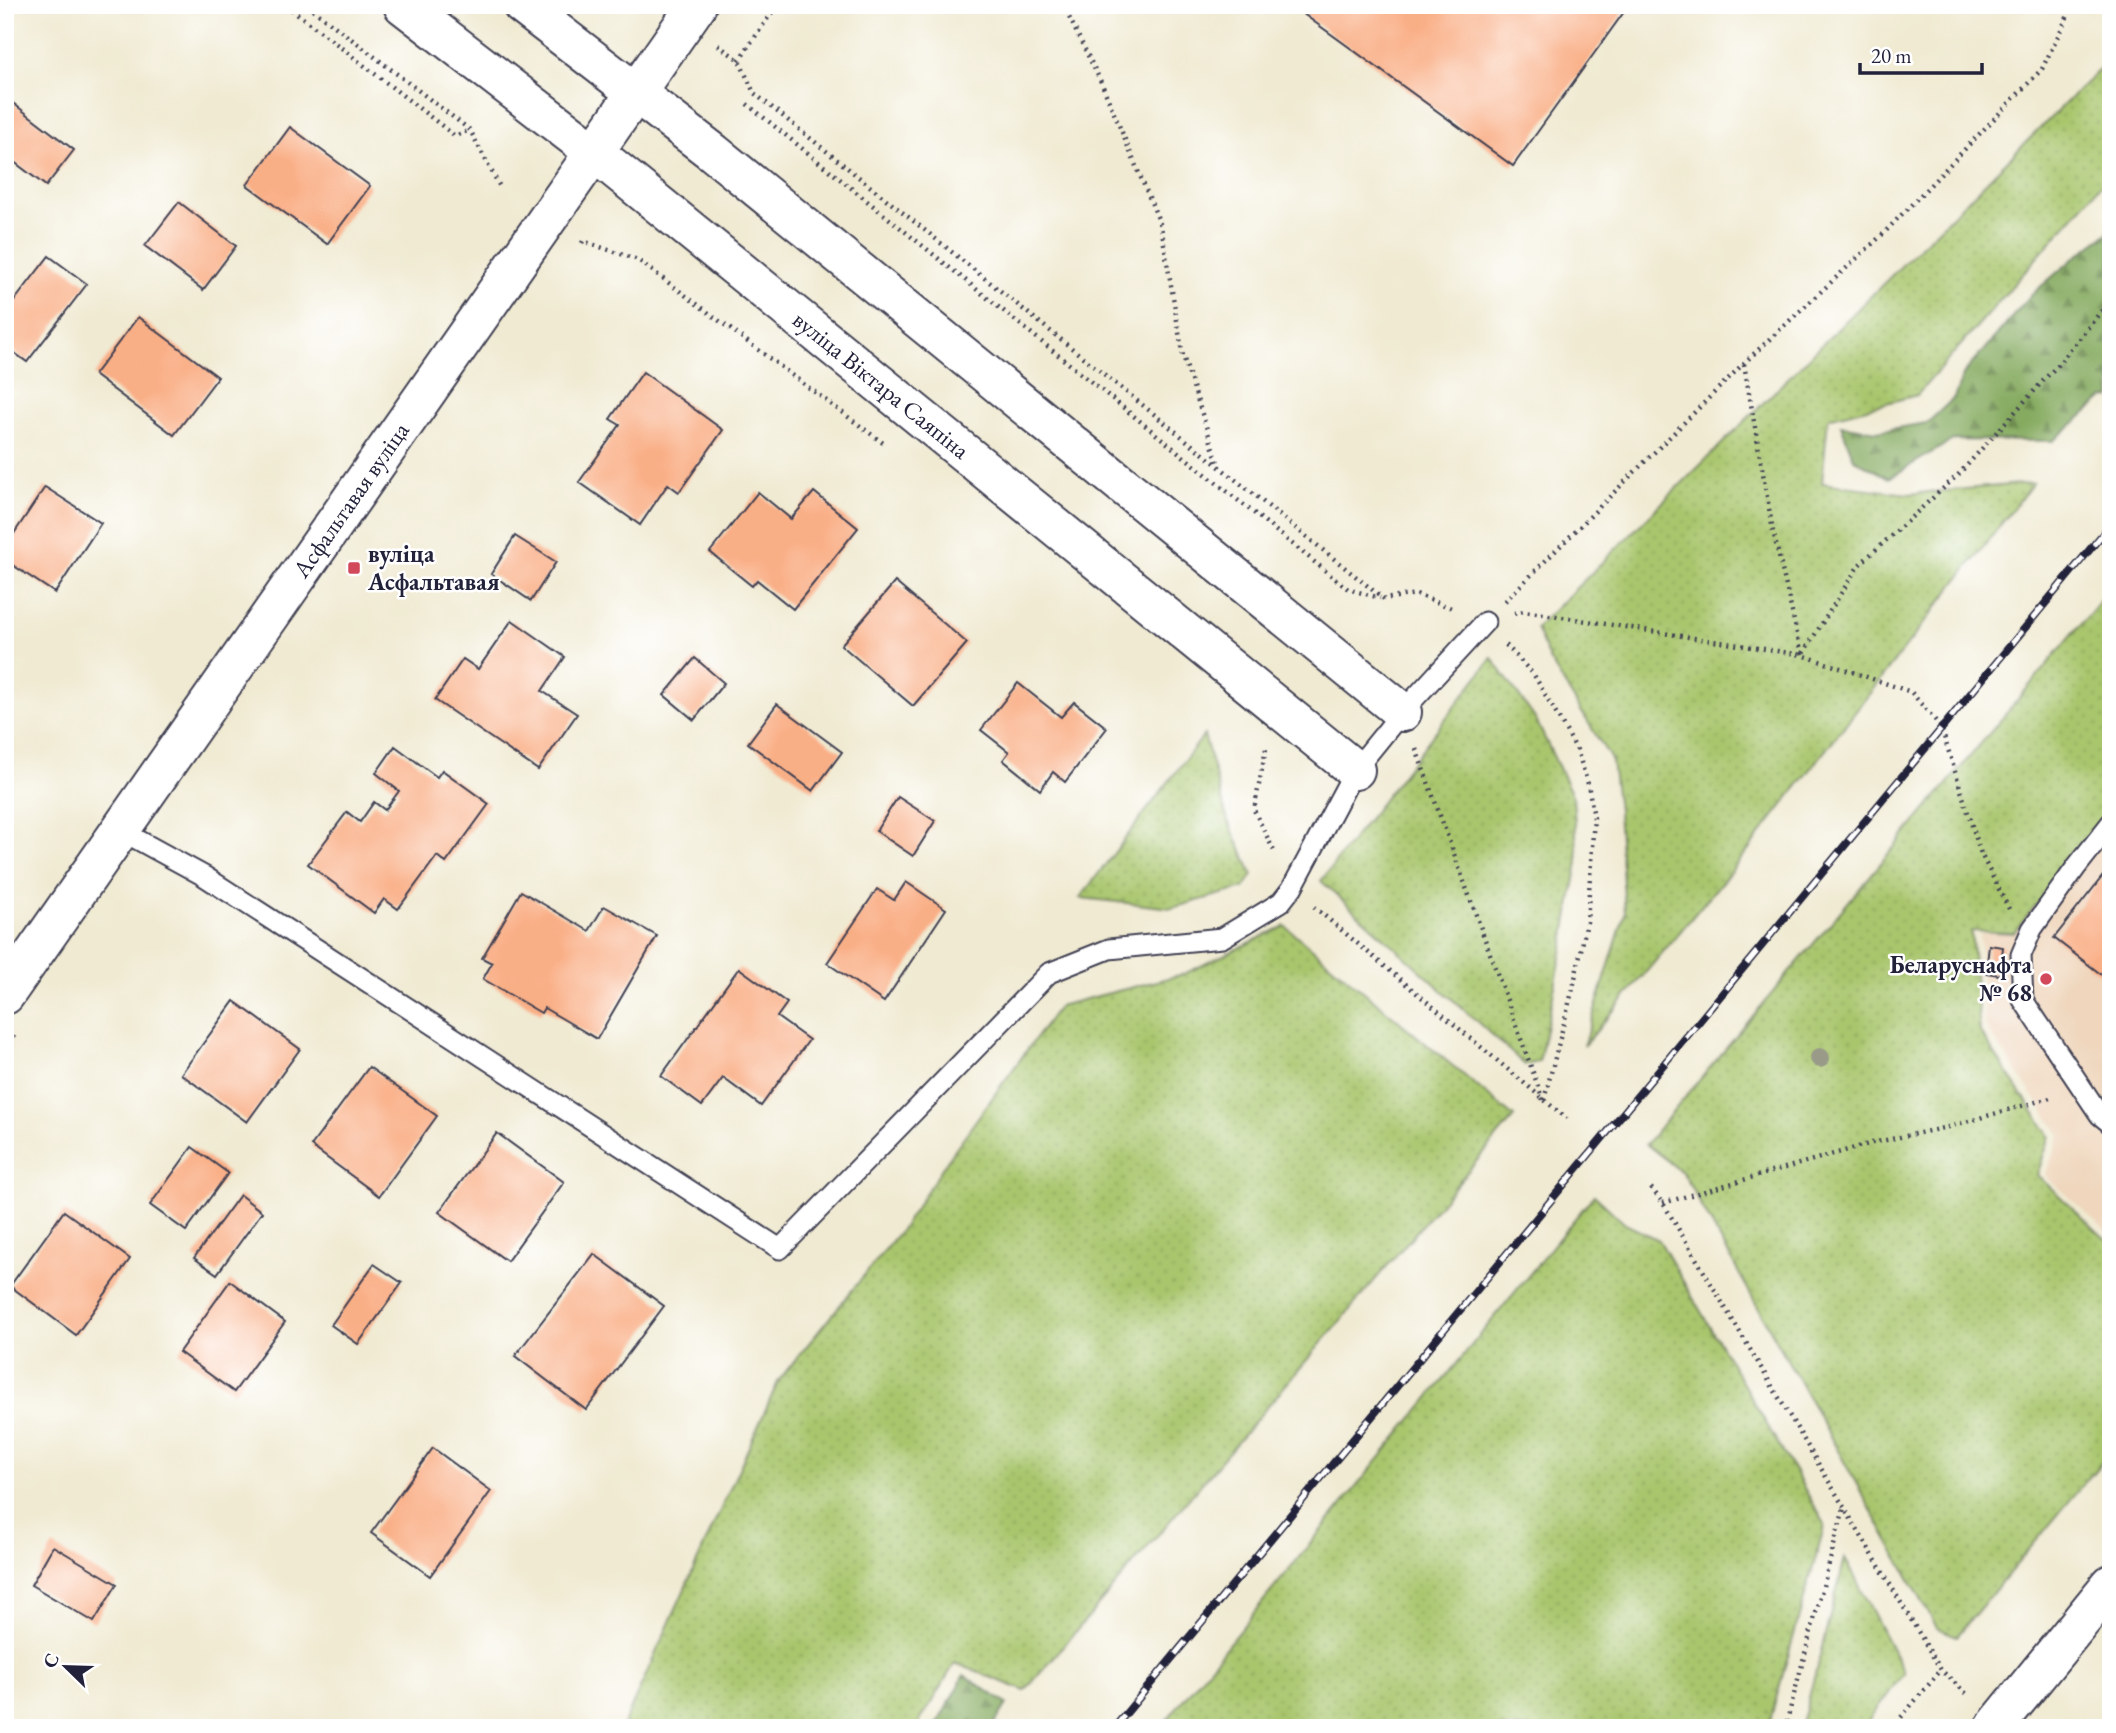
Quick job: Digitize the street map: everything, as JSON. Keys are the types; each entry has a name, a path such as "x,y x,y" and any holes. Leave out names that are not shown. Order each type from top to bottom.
{"street":[{"name":"вуліца Віктара Саяпіна","path":"403,5 594,152 1355,770"},
{"path":"522,5 635,91 1402,712"},
{"name":"Асфальтавая вуліца","path":"5,995 697,5"},
{"path":"1994,1728 2111,1584"}],"lane":[{"path":"120,830 204,876 780,1249 1049,972 1108,949 1222,938 1281,902 1292,888 1355,770 1402,712 1485,622"},
{"path":"2111,823 2032,929 2021,955 2023,1000 2100,1115 2111,1124"}],"path":[{"path":"286,5 455,136 470,130"},
{"path":"307,5 470,130 501,189"},
{"path":"777,5 739,60 754,93 1384,599"},
{"path":"1063,5 1101,82 1161,226 1183,356 1219,467"},
{"path":"1485,622 1744,363 1882,235 2042,69 2073,5"},
{"path":"747,104 1349,589 1384,599 1416,594 1485,622 1534,675 1577,750 1588,784 1594,818 1587,922 1544,1100"},
{"path":"583,241 638,260 890,448"},
{"path":"1802,655 1859,565 1959,474 2062,360 2111,299"},
{"path":"1744,363 1773,531 1802,655"},
{"path":"1485,622 1524,611 1802,655 1911,692 1941,727 1981,853 2026,943"},
{"path":"1402,712 1544,1100"},
{"path":"1267,744 1254,810 1292,888 1567,1119"},
{"path":"1663,1203 1872,1143 1948,1127 2083,1089"},
{"path":"1651,1188 1663,1203 1941,1670 1892,1728"},
{"path":"1785,1728 1845,1507"}],"shaded area":[{"name":"Беларуснафта № 68","path":"2111,787 2111,1235 2045,1176 2060,1135 1984,1024 1980,934 2000,933"}],"green space":[{"path":"2111,58 2111,173 1917,395 1828,418 1822,483 1908,494 2033,483 1741,859 1584,1046 1625,913 1618,811 1612,761 1549,659 1536,628"},
{"path":"2111,231 2111,398 2104,398 2053,441 1953,440 1889,478 1854,459 1841,425 1877,431 1927,423 1954,398 1964,373 2030,296"},
{"path":"2111,588 2111,808 2014,933 1971,931 1980,1032 2050,1136 2037,1175 2111,1244 2111,1451 1957,1636 1937,1628 1683,1173 1646,1144"},
{"path":"1492,658 1536,720 1573,797 1578,862 1562,953 1539,1062 1525,1065 1321,881"},
{"path":"1204,735 1228,821 1253,875 1244,888 1172,908 1080,898"},
{"path":"1285,926 1514,1117 1025,1691 955,1663 916,1728 622,1728 779,1380 901,1230 950,1156 1059,1006 1184,974"},
{"path":"1594,1195 1625,1224 1659,1240 1825,1524 1768,1728 1160,1728"},
{"path":"1845,1558 1904,1673 1863,1728 1801,1728"},
{"path":"964,1675 1007,1704 992,1728 935,1728"}],"building":[{"path":"1291,5 1629,5 1513,166"},
{"path":"5,97 74,150 46,186 5,155"},
{"path":"290,127 370,186 327,244 247,185"},
{"path":"179,202 236,246 203,290 145,246"},
{"path":"49,256 87,284 27,362 5,346 5,313"},
{"path":"138,317 218,377 174,435 94,375"},
{"path":"643,372 723,430 679,492 668,484 640,525 579,482 620,425 610,419"},
{"path":"45,487 101,523 55,593 5,560 5,547"},
{"path":"758,492 791,519 814,492 858,528 793,609 757,580 752,586 710,552"},
{"path":"515,536 556,562 531,601 491,574"},
{"path":"895,582 967,643 913,706 841,645"},
{"path":"512,620 565,657 542,691 577,714 538,770 435,700 463,659 478,669"},
{"path":"695,658 724,683 694,720 664,695"},
{"path":"1018,683 1061,717 1074,702 1107,728 1065,782 1053,772 1040,790 1003,760 1009,752 981,730"},
{"path":"777,704 842,752 813,791 748,743"},
{"path":"395,746 437,777 442,770 489,804 446,863 437,856 398,909 384,899 374,913 308,864 347,812 360,822 374,802 385,810 399,791 376,773"},
{"path":"898,797 935,821 913,856 876,831"},
{"path":"2106,872 2111,875 2111,982 2054,938"},
{"path":"906,882 946,909 884,1002 827,963 877,889 894,900"},
{"path":"521,891 589,931 604,906 657,936 597,1039 544,1008 541,1013 483,979 492,963 482,958"},
{"path":"1989,945 2003,947 2000,975 1986,973"},
{"path":"739,968 787,1003 777,1017 809,1040 761,1106 723,1078 702,1106 661,1076"},
{"path":"234,1001 300,1049 247,1122 181,1074"},
{"path":"369,1067 437,1116 379,1196 311,1146"},
{"path":"497,1133 564,1182 507,1261 439,1212"},
{"path":"192,1147 228,1173 186,1231 150,1205"},
{"path":"240,1195 262,1212 217,1274 194,1258"},
{"path":"64,1211 130,1259 76,1335 10,1286"},
{"path":"594,1254 664,1306 586,1410 515,1356"},
{"path":"374,1264 402,1283 358,1344 331,1325"},
{"path":"230,1281 285,1322 234,1392 179,1352"},
{"path":"433,1448 491,1491 430,1576 371,1533"},
{"path":"53,1546 117,1584 94,1622 31,1585"}],"railway":[{"path":"1114,1728 2111,524"}],"place":[{"name":"вуліца Асфальтавая","path":"354,568"},
{"name":"Беларуснафта № 68","path":"2046,979"}]}
